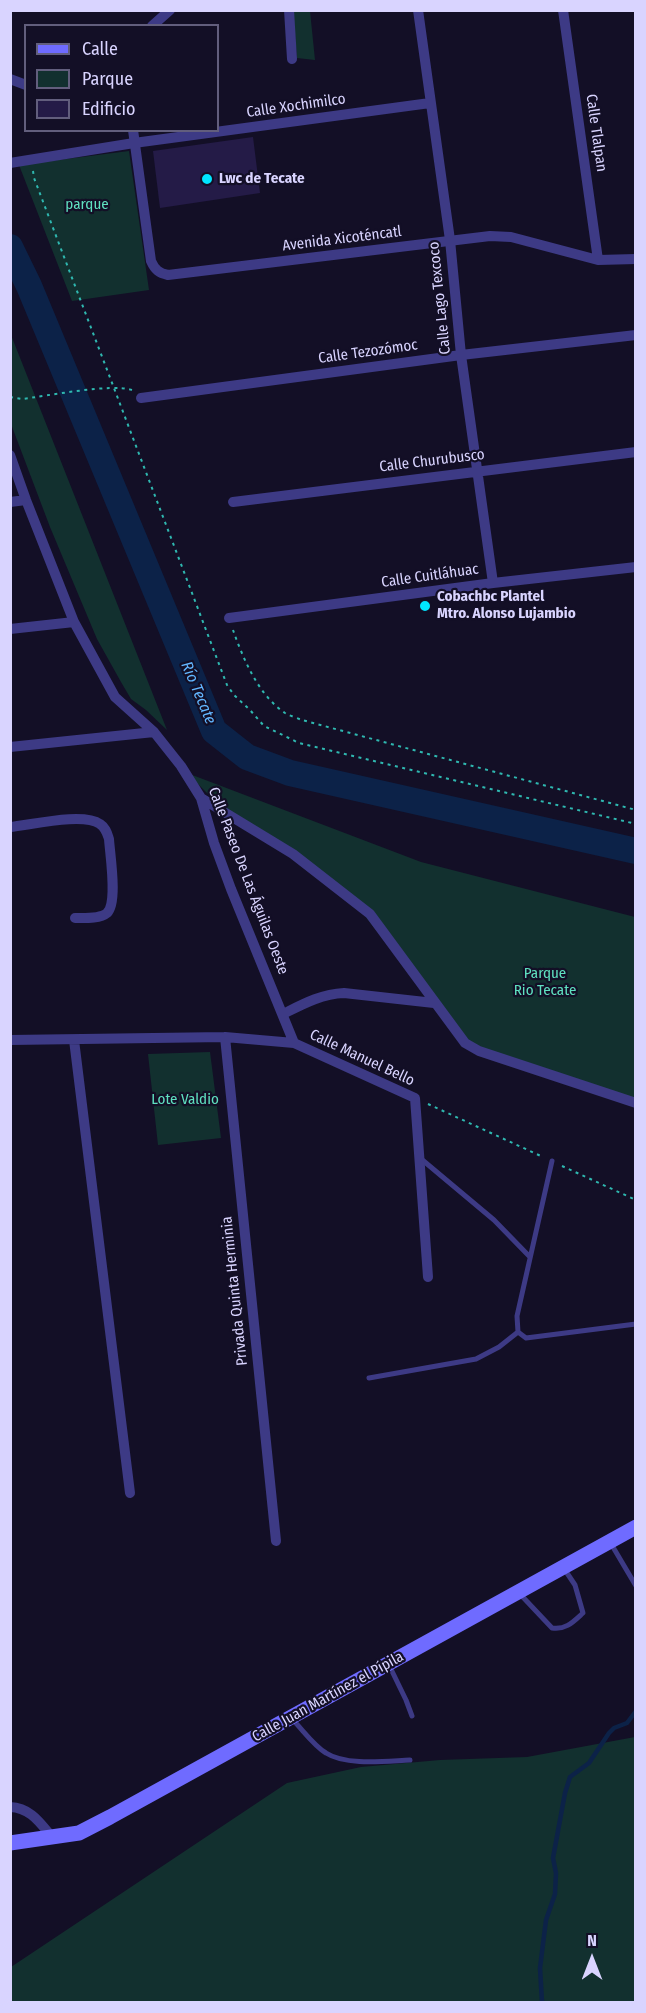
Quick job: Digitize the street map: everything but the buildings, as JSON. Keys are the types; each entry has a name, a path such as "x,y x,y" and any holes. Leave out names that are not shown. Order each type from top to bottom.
{"main road":[{"name":"Calle Juan Martínez el Pípila","path":"10,1842 79,1833 90,1828 636,1527"}],"street":[{"path":"154,24 170,10"},
{"path":"289,10 292,59"},
{"name":"Calle Lago Texcoco","path":"418,10 450,240 461,355 493,583"},
{"name":"Calle Tlalpan","path":"563,10 598,261"},
{"name":"Calle Xochimilco","path":"219,132 430,103"},
{"path":"133,132 134,143"},
{"name":"Calle Xochimilco","path":"10,163 215,132"},
{"name":"Avenida Xicoténcatl","path":"134,143 151,261 157,271 168,275 490,236 512,237 598,261 636,259"},
{"name":"Calle Tezozómoc","path":"141,398 461,355 636,336"},
{"name":"Calle Churubusco","path":"232,502 636,452"},
{"name":"Calle Paseo De Las Águilas Oeste","path":"10,455 74,622 115,697 154,732 181,766 201,798 231,889 294,1044"},
{"path":"10,502 26,500"},
{"name":"Calle Cuitláhuac","path":"229,618 493,583 636,567"},
{"path":"10,629 74,622"},
{"path":"10,747 154,732"},
{"path":"201,798 293,854 370,914 465,1043 479,1051 636,1103"},
{"path":"10,827 80,819 93,820 107,831 113,902 107,914 75,918"},
{"path":"283,1014 312,999 330,993 434,1003"},
{"name":"Calle Manuel Bello","path":"10,1040 225,1037 294,1044 415,1098 428,1277"},
{"name":"Privada Quinta Herminia","path":"225,1037 276,1541"},
{"path":"75,1040 130,1493"},
{"path":"10,1807 34,1814 52,1837"}],"lane":[{"path":"418,1156 494,1220 530,1257"},
{"path":"552,1161 516,1316 518,1332 526,1338 636,1324"},
{"path":"369,1378 476,1359 499,1347 518,1332"},
{"path":"609,1541 636,1586"},
{"path":"517,1592 552,1628 566,1627 583,1613 575,1585 562,1566"},
{"path":"388,1664 412,1716"},
{"path":"291,1718 324,1752 335,1757 363,1761 410,1760"}],"path":[{"path":"27,160 227,685 234,695 264,726 299,742 636,824"},
{"path":"10,397 22,399 108,388 125,388 132,390 141,398"},
{"path":"229,618 251,674 270,699 285,713 302,720 636,810"},
{"path":"415,1098 636,1200"}],"green space":[{"path":"293,11 310,11 315,60 297,58"},
{"name":"parque","path":"129,151 149,290 72,301 19,165"},
{"path":"10,335 167,730 131,699 121,682 97,639 50,527 11,424"},
{"name":"Parque Rio Tecate","path":"187,773 421,862 635,917 635,1106 487,1054 461,1037 345,891 225,811"},
{"name":"Lote Valdio","path":"210,1052 221,1138 158,1145 148,1054"},
{"path":"635,1737 635,2002 11,2002 11,1967 287,1783 361,1767 440,1760 527,1757"}],"waterway":[{"name":"Río Tecate","path":"10,247 29,286 214,731 247,757 290,773 636,851"},
{"path":"542,2002 540,1968 546,1920 555,1894 556,1873 553,1858 570,1777 589,1763 609,1733 614,1728 627,1723 636,1711"}],"place":[{"name":"Lwc de Tecate","path":"207,179"},
{"name":"Cobachbc Plantel Mtro. Alonso Lujambio","path":"425,606"}]}
